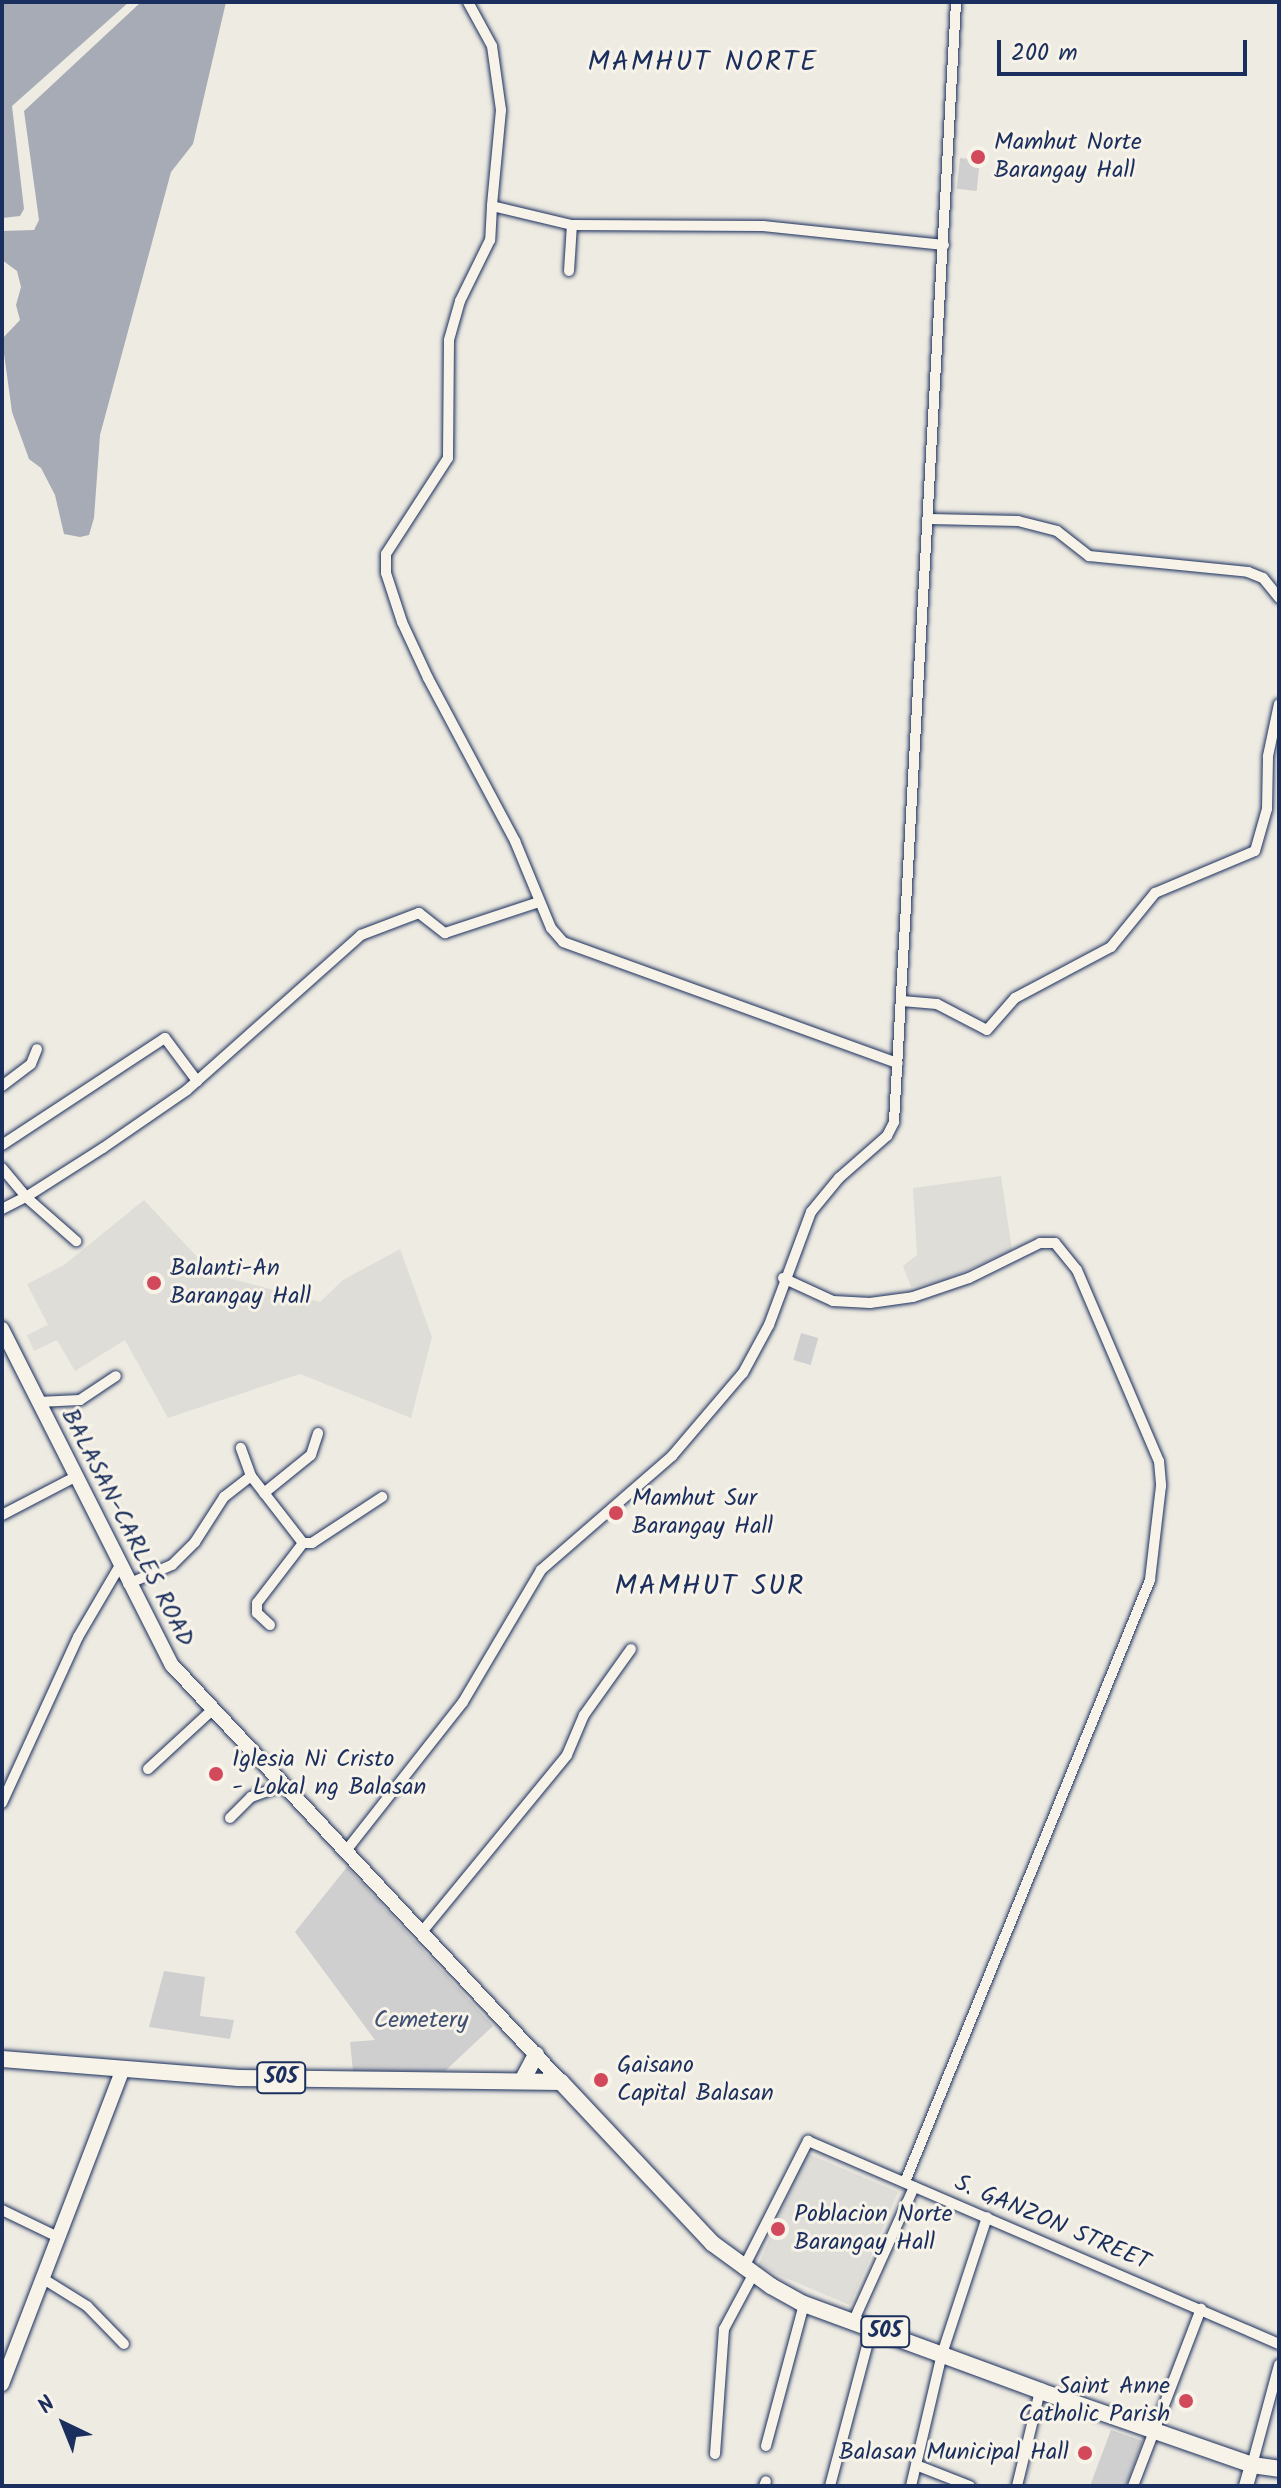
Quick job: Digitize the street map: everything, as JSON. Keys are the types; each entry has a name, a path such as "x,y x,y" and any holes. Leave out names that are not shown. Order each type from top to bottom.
{"main road":[{"name":"BALASAN-CARLES ROAD","path":"2,1329 119,1567 172,1665 211,1711 561,2082"},
{"path":"522,2081 536,2055"},
{"name":"505","path":"2,2059 122,2071 561,2082 748,2272 804,2304 1252,2465 1279,2469"},
{"path":"2,2384 122,2071"},
{"path":"1246,2486 1252,2465"}],"street":[{"path":"468,2 492,46 501,110 490,240 460,301 449,340 448,458 386,554 386,573 428,678 515,841 551,928 573,946 898,1063"},
{"path":"345,1852 463,1702 541,1570 672,1456 743,1373 769,1325 783,1278 811,1212 839,1178 887,1136 898,1099 956,2"},
{"path":"492,206 572,225 763,226 944,245"},
{"path":"569,271 572,225"},
{"path":"930,519 1018,521 1057,531 1089,556 1248,572 1263,578 1279,598"},
{"path":"902,1001 937,1004 987,1030 1015,998 1111,947 1155,893 1255,851 1267,809 1268,756 1279,704"},
{"path":"2,1209 26,1197 197,1081 361,935 419,913 445,933 539,902"},
{"path":"2,1145 165,1038 197,1081"},
{"path":"2,1086 31,1064 37,1049"},
{"path":"2,1168 26,1197 76,1241"},
{"path":"783,1278 833,1301 870,1303 913,1297 969,1278 1040,1243 1055,1243 1077,1270 1159,1461 1161,1486 1150,1580 854,2320"},
{"path":"38,1402 80,1400 116,1376"},
{"path":"264,1493 311,1455 318,1433"},
{"path":"241,1448 251,1476 303,1543"},
{"path":"128,1584 172,1565 224,1497 251,1476"},
{"path":"2,1515 75,1477"},
{"path":"303,1543 312,1543 382,1497"},
{"path":"270,1625 257,1613 257,1603 303,1543"},
{"path":"2,1803 78,1637 119,1567"},
{"path":"421,1933 567,1755 584,1715 631,1649"},
{"path":"148,1769 211,1711"},
{"path":"230,1818 251,1797 282,1786"},
{"name":"S. GANZON STREET","path":"748,2272 808,2141 1279,2344"},
{"path":"2,2210 58,2237"},
{"path":"911,2486 942,2354 987,2217"},
{"path":"715,2454 724,2329 748,2272"},
{"path":"42,2278 87,2306 124,2344"},
{"path":"766,2446 804,2304"},
{"path":"1133,2486 1152,2429 1201,2309"},
{"path":"830,2486 872,2327"},
{"path":"1252,2465 1279,2365"},
{"path":"1017,2486 1040,2391"},
{"path":"916,2465 970,2486"}],"shaded area":[{"path":"2,2 129,2 12,106 24,209 20,216 2,218"},
{"path":"141,2 226,2 193,144 171,172 100,435 94,518 89,535 80,537 64,534 55,495 41,468 29,459 12,412 2,339 20,320 16,305 21,287 17,271 2,260 2,231 34,230 39,220 24,111"},
{"path":"1001,1176 1012,1250 943,1281 911,1287 903,1266 917,1255 913,1188"},
{"path":"144,1200 213,1274 320,1302 343,1280 400,1249 432,1337 411,1418 300,1374 168,1418 125,1340 75,1371 57,1340 34,1351 27,1335 48,1325 27,1284 64,1265"},
{"path":"806,2153 898,2192 850,2305 758,2266"}],"green space":[{"path":"960,158 980,160 977,191 957,189"},
{"path":"801,1333 818,1338 811,1365 793,1360"},
{"name":"Cemetery","path":"347,1867 493,2026 445,2071 353,2071 350,2042 375,2040 295,1932"},
{"path":"164,1971 205,1977 200,2016 234,2020 230,2039 149,2027"},
{"path":"1111,2430 1143,2441 1126,2486 1090,2486"}],"place":[{"name":"Mamhut Norte Barangay Hall","path":"978,157"},
{"name":"Balanti-An Barangay Hall","path":"154,1283"},
{"name":"Mamhut Sur Barangay Hall","path":"616,1513"},
{"name":"Iglesia Ni Cristo - Lokal ng Balasan","path":"216,1774"},
{"name":"Gaisano Capital Balasan","path":"601,2080"},
{"name":"Poblacion Norte Barangay Hall","path":"778,2229"},
{"name":"Saint Anne Catholic Parish","path":"1186,2401"},
{"name":"Balasan Municipal Hall","path":"1085,2453"}],"district":[{"name":"MAMHUT NORTE","path":"703,63"},
{"name":"MAMHUT SUR","path":"710,1587"}]}
